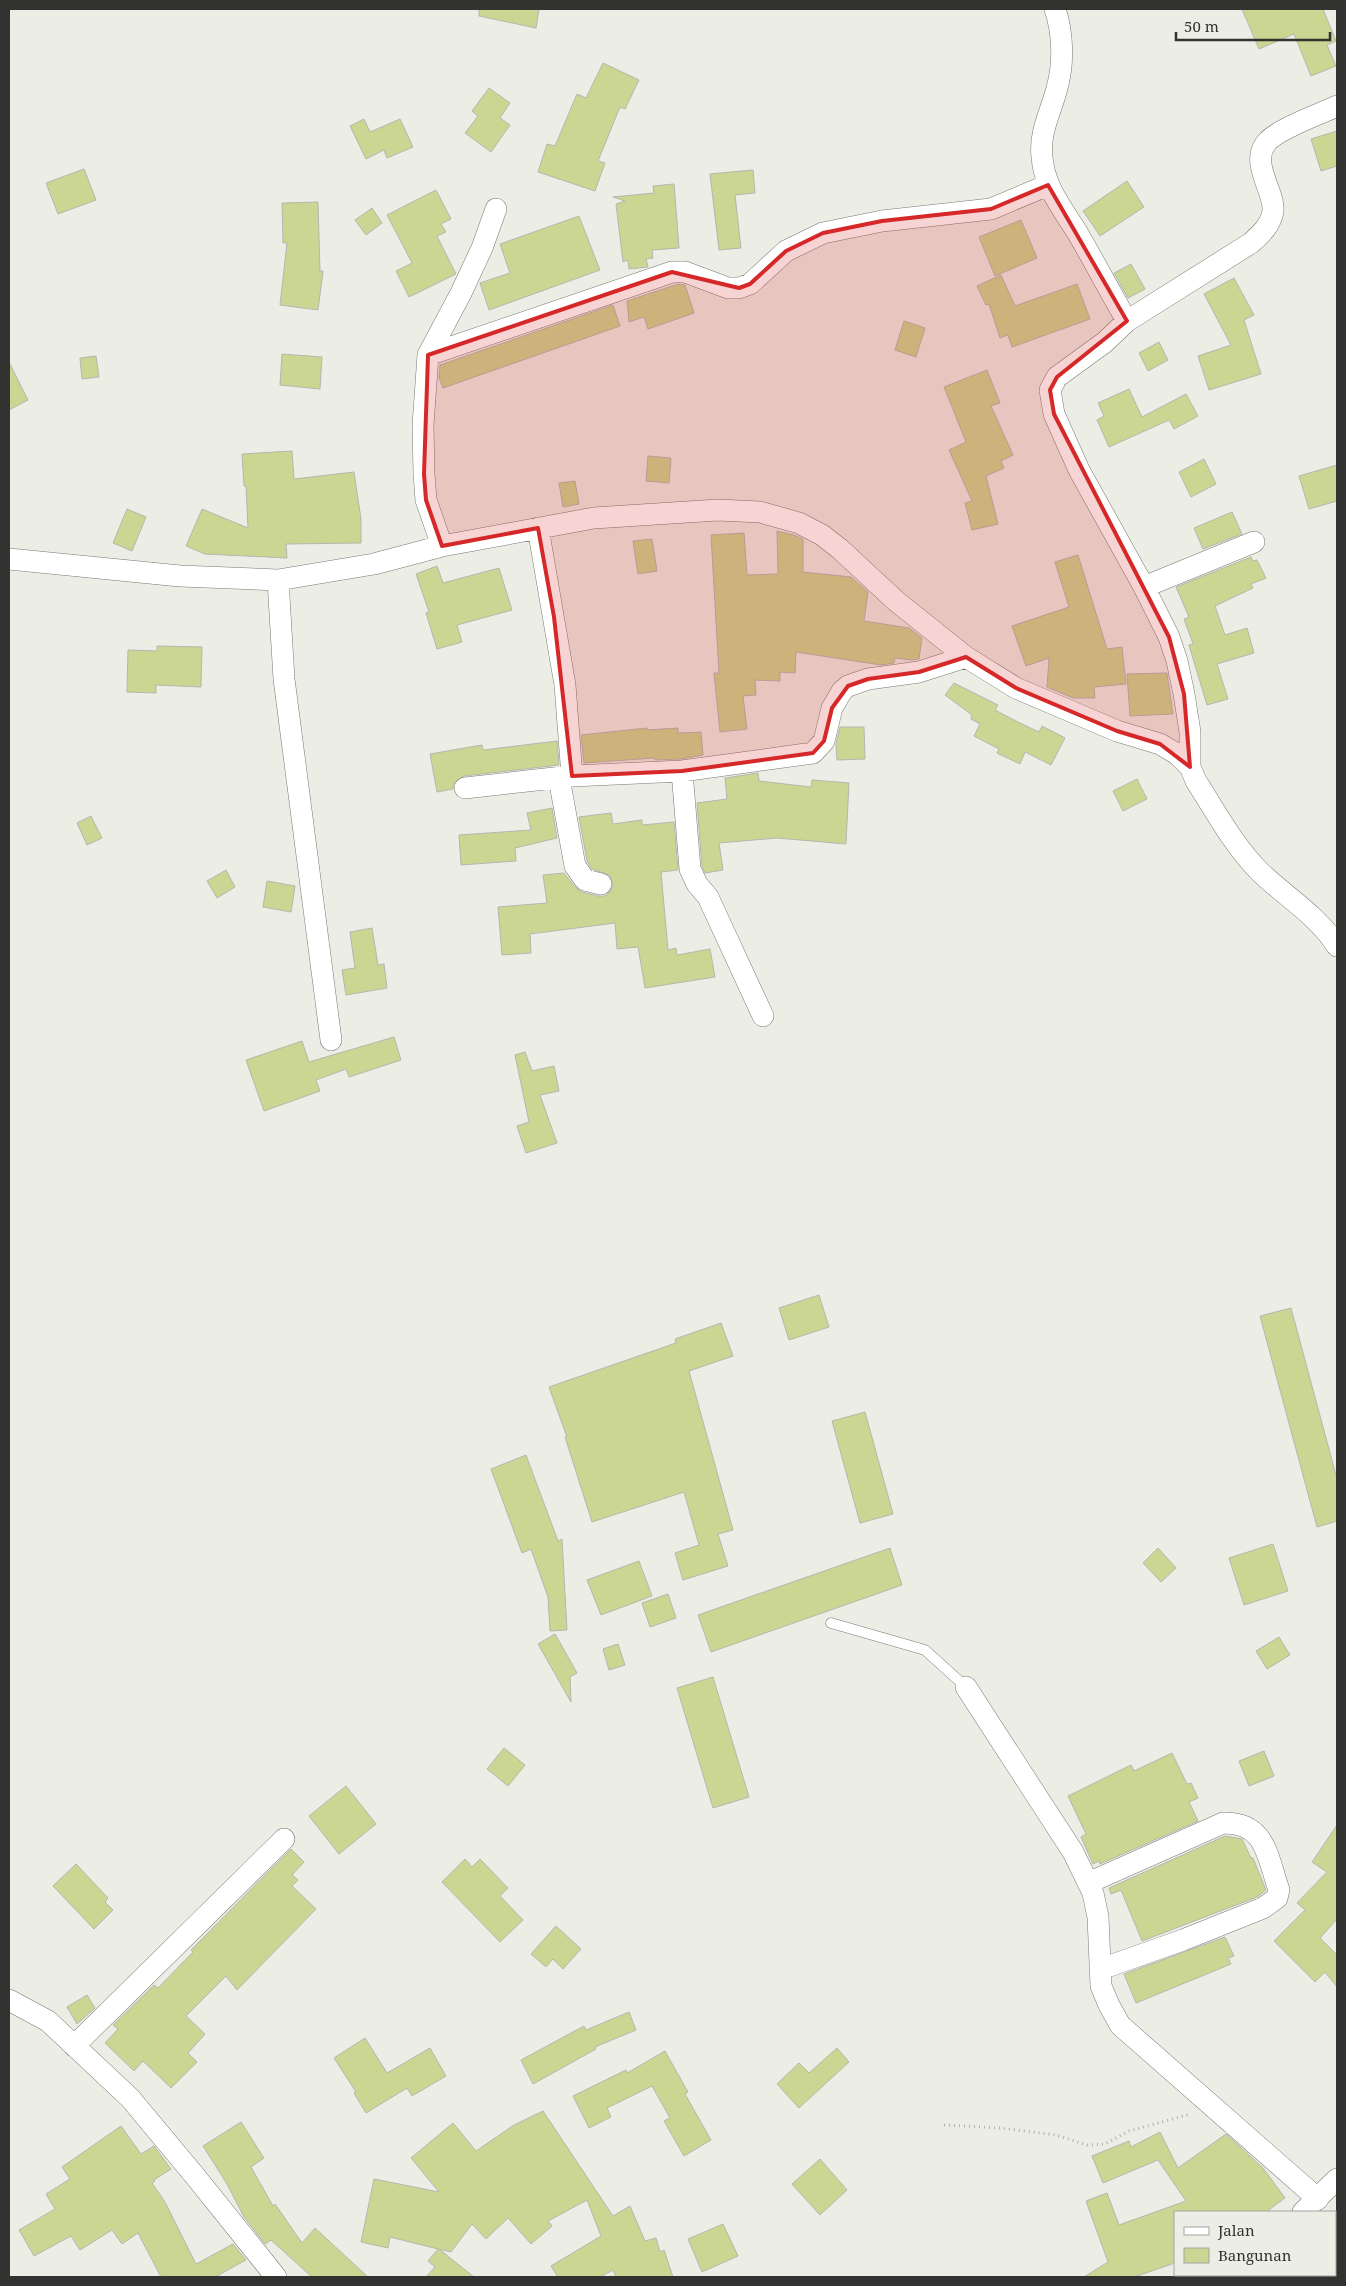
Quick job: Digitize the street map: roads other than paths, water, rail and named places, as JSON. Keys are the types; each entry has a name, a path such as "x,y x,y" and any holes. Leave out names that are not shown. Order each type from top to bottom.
{"street":[{"path":"1055,9 1061,37 1060,70 1058,87 1042,131 1042,158 1048,185 1127,321"},
{"path":"1190,768 1190,732 1177,661 1168,637 1144,587 1080,470 1054,414 1050,390 1057,377 1104,342 1127,321 1236,252 1267,228 1273,211 1261,168 1261,152 1268,141 1274,137 1337,106"},
{"path":"428,355 672,272 685,272 728,288 739,288 750,284 786,251 823,233 882,221 991,209 1048,185"},
{"path":"442,546 426,500 423,425 428,355 461,293 482,248 496,209"},
{"path":"9,559 180,576 278,580 374,564 442,546 594,518 718,510 760,512 800,523 822,535 840,549 896,601 966,657 1016,688 1117,731 1160,744 1177,754 1190,768 1196,781 1246,856 1260,872 1311,914 1327,930 1337,946"},
{"path":"538,528 565,684 566,777 575,866 585,880 601,884"},
{"path":"1144,587 1254,542"},
{"path":"278,580 284,679 331,1040"},
{"path":"465,788 566,777 682,771 813,753 824,741 832,708 842,691 848,686 868,679 919,672 966,657"},
{"path":"682,771 690,869 697,884 708,896 763,1016"},
{"path":"966,1687 1072,1852 1088,1882 1093,1893 1098,1917 1101,1986 1109,2006 1120,2025 1213,2108 1310,2206 1337,2179"},
{"path":"1088,1882 1222,1822 1235,1822 1247,1826 1259,1835 1280,1890 1277,1898 1263,1908 1184,1940 1101,1970"},
{"path":"74,2046 284,1840"},
{"path":"9,2000 48,2021 130,2098 276,2277"}],"lane":[{"path":"831,1623 925,1650 966,1687"}]}
